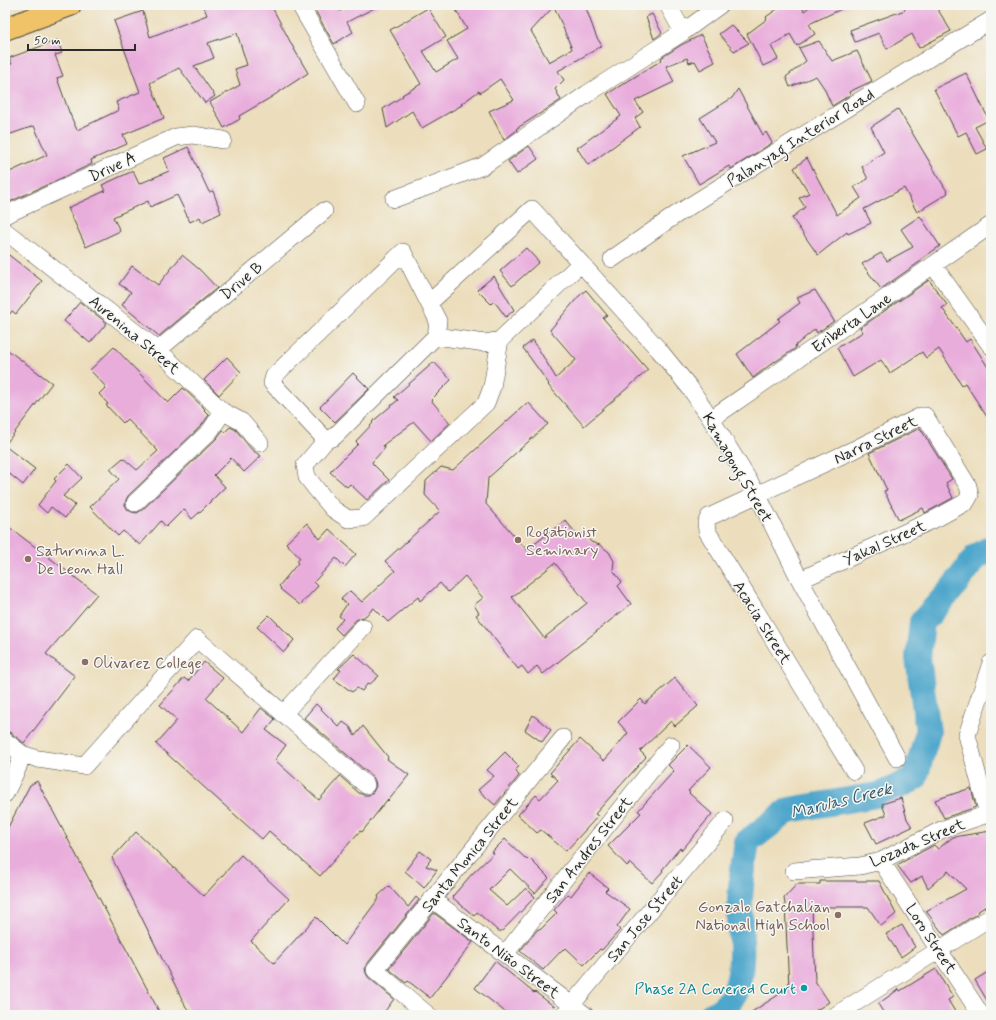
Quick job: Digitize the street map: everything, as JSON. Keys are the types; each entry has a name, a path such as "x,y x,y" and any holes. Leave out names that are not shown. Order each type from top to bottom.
{"main road":[{"path":"5,29 70,5"}],"street":[{"path":"300,5 357,104"},
{"path":"668,5 683,32"},
{"path":"394,199 483,166 587,94 683,32 720,5"},
{"name":"Palanyag Interior Road","path":"612,259 696,202 991,20"},
{"name":"Drive A","path":"5,215 176,137 193,135 223,140"},
{"name":"Kamagong Street","path":"429,303 532,209 659,350 690,388 757,494 800,580 897,758"},
{"name":"Drive B","path":"158,350 324,211"},
{"name":"Eriberta Lane","path":"710,419 991,225"},
{"name":"Aurenina Street","path":"5,231 158,350 222,410 242,422 260,442"},
{"path":"326,440 272,383 274,376 403,252 438,321 436,336 334,437 326,440 305,465 307,477 316,490 333,508 348,519 363,518 486,403 492,387 500,340"},
{"path":"436,336 485,343 500,340 581,263"},
{"path":"934,264 991,346"},
{"path":"135,503 210,431 222,410"},
{"name":"Narra Street","path":"757,494 853,450 921,416 927,419 968,486 970,494 966,502"},
{"name":"Acacia Street","path":"757,494 708,517 706,523 707,531 854,771"},
{"name":"Yakal Street","path":"800,580 937,518 966,502"},
{"path":"283,714 363,627"},
{"path":"5,741 22,754 38,759 84,766 197,639 366,785"},
{"path":"990,813 967,735 991,663"},
{"name":"Santa Monica Street","path":"428,1015 374,970 563,738"},
{"name":"San Andres Street","path":"505,954 671,745"},
{"path":"5,794 18,768 22,754"},
{"name":"Lozada Street","path":"794,871 860,866 881,861 943,829 990,813"},
{"name":"San Jose Street","path":"567,1010 724,821"},
{"name":"Loro Street","path":"881,861 982,1015"},
{"name":"Santo Niño Street","path":"432,899 505,954 567,1010 585,1015"},
{"path":"836,1015 991,917"}],"building":[{"path":"203,5 271,5 308,73 239,116 240,119 224,128 210,102 240,85 235,69 247,65 237,33 208,43 214,58 194,66 215,96 205,103 179,68 150,83 164,118 123,135 127,144 91,160 92,164 5,204 5,174 47,155 34,126 5,136 5,66 12,64 9,58 58,40 62,53 55,55 63,76 57,78 77,130 119,110 116,102 140,92 114,21 143,11 150,37 207,15"},
{"path":"312,5 337,5 340,11 352,5 380,5 347,22 353,32 334,44"},
{"path":"453,5 585,5 596,36 602,46 558,71 564,80 555,89 561,100 516,129 517,130 504,140 489,111 514,100 500,79 480,93 479,91 461,104 462,105 422,128 412,111 387,128 383,109 403,96 402,95 421,84 390,30 428,8 446,37 423,51 436,72 458,59 447,41 467,29","holes":["554,6 572,49 549,62 531,31"]},
{"path":"783,5 801,5 804,11 812,5 850,5 809,24 815,34 797,46 790,34 771,46 778,59 763,66 747,34 767,19 766,17"},
{"path":"902,5 935,5 951,31 919,48 912,34 887,49 879,33 855,42 850,30 905,10"},
{"path":"652,14 662,33 654,39 646,17"},
{"path":"731,25 749,43 734,51 719,34"},
{"path":"701,35 715,62 700,70 695,61 689,63 687,58 666,66 674,82 635,101 643,112 635,118 640,127 588,165 577,148 621,116 607,94 662,60 661,58 681,45"},
{"path":"819,41 832,61 857,51 872,81 849,92 850,95 832,106 824,88 816,76 790,87 786,77 806,61 799,48"},
{"path":"966,73 989,120 975,127 987,149 977,154 966,132 958,136 934,89"},
{"path":"738,89 763,135 766,132 772,143 731,169 729,166 699,184 683,156 715,142 700,118 732,98"},
{"path":"898,109 948,193 917,212 904,188 864,209 871,223 848,234 847,232 818,255 792,218 805,207 799,198 809,193 794,168 807,158 837,215 861,198 854,187 868,179 862,167 884,152 871,127"},
{"path":"529,146 538,159 517,174 508,161"},
{"path":"188,147 209,192 213,191 221,213 202,222 200,217 190,222 177,195 150,207 148,201 113,217 120,231 86,247 68,208 105,191 102,185 133,171 139,184 169,171 164,158"},
{"path":"920,216 940,246 881,289 862,264 881,253 887,261 913,247 901,229"},
{"path":"526,248 539,262 512,286 500,271"},
{"path":"5,252 42,281 16,314 12,311 5,320"},
{"path":"182,255 199,269 217,288 159,336 122,305 131,292 119,284 132,266 158,285"},
{"path":"494,276 514,310 506,317 494,301 491,304 477,290"},
{"path":"929,280 947,305 942,308 966,342 970,339 991,372 991,423 965,383 962,385 939,349 926,358 922,352 890,373 881,360 853,377 837,348 863,332 860,328"},
{"path":"586,290 607,315 603,318 648,370 584,426 548,385 549,384 523,348 533,340 556,378 576,360 550,330"},
{"path":"815,290 834,321 817,333 815,329 795,346 796,348 775,361 753,378 737,354 780,321 778,319 800,303 797,298"},
{"path":"80,302 107,323 90,343 64,321"},
{"path":"114,347 168,403 183,388 205,409 204,410 209,415 202,425 128,496 125,505 128,510 137,513 142,510 217,438 223,430 225,432 230,427 236,430 252,450 261,456 244,472 231,458 214,475 225,487 202,510 192,519 184,509 166,527 161,521 140,545 123,531 118,536 90,507 119,479 110,469 123,458 137,470 158,451 127,419 123,423 106,405 108,404 99,394 106,387 90,370"},
{"path":"5,348 52,383 5,445"},
{"path":"227,357 241,372 219,395 204,380"},
{"path":"434,362 451,380 431,400 450,423 431,441 414,422 383,445 385,448 372,462 389,480 367,500 350,484 347,487 330,472 358,444 356,441 373,423 372,422 398,400 394,397"},
{"path":"353,373 369,389 335,422 320,407"},
{"path":"528,402 548,424 488,478 486,504 527,550 565,520 579,537 583,533 591,542 600,545 609,552 614,561 613,570 622,582 618,586 631,604 543,674 537,666 528,674 522,666 518,669 476,615 479,613 474,605 483,598 465,576 448,592 440,583 420,601 418,597 388,622 374,608 364,617 356,620 342,635 335,628 343,619 339,616 347,604 341,599 350,591 362,602 395,571 385,561 440,511 425,495 426,481 441,467 453,470","holes":["555,563 587,603 544,638 512,597"]},
{"path":"920,428 952,479 946,483 953,498 925,513 923,508 899,520 884,491 887,490 869,453"},
{"path":"5,446 35,469 23,485 5,470"},
{"path":"69,464 82,478 63,496 75,505 65,518 51,507 47,513 38,505 56,481 54,479"},
{"path":"307,523 320,539 329,529 356,554 345,567 336,558 314,582 318,586 300,605 280,589 281,588 279,586 298,563 297,562 300,558 286,543"},
{"path":"5,524 97,594 46,654 75,676 24,743 11,733 5,731"},
{"path":"269,615 294,640 284,652 257,627"},
{"path":"354,654 379,676 370,684 368,683 362,691 357,688 352,692 334,679 341,670 338,669"},
{"path":"204,662 223,678 206,698 243,732 261,708 275,719 266,730 286,745 275,760 319,800 340,776 359,793 364,795 369,795 373,792 376,786 373,777 304,718 316,704 339,727 343,722 350,727 355,736 363,726 388,757 387,759 409,775 362,832 360,831 320,876 269,831 262,839 156,744 177,720 160,705 184,678 188,681"},
{"path":"675,678 698,706 675,726 671,721 640,751 646,757 595,814 598,816 566,851 541,830 537,833 518,815 536,795 540,799 558,780 550,773 580,739 604,761 628,733 618,722 641,699 645,704"},
{"path":"533,715 551,730 542,742 525,730"},
{"path":"688,745 711,767 688,791 712,814 682,850 680,848 652,883 630,863 627,866 608,846 641,813 638,811 674,771 668,765"},
{"path":"505,752 519,766 516,770 519,776 495,805 478,790 494,776 487,770"},
{"path":"37,781 161,1015 8,1015 5,1012 5,833 30,785"},
{"path":"971,788 976,807 944,818 935,800"},
{"path":"901,798 907,819 912,827 876,844 865,823 886,815 882,804"},
{"path":"991,831 991,903 944,935 926,911 966,889 948,871 928,888 922,876 911,883 897,865 934,845 938,849 953,837"},
{"path":"136,832 204,896 241,855 289,899 251,941 274,963 316,917 344,945 379,898 378,896 389,886 408,907 416,897 419,900 365,968 368,977 394,999 382,1015 194,1015 186,1007 112,858"},
{"path":"505,839 527,860 529,858 549,878 535,893 510,869 489,890 507,906 526,888 535,897 502,931 498,931 477,912 474,916 452,897 471,875 494,853 492,852"},
{"path":"420,851 431,859 426,866 437,870 424,888 405,871"},
{"path":"589,873 608,888 605,891 630,909 617,927 620,930 602,950 600,949 584,965 566,948 564,950 563,949 543,970 520,951 538,929 540,930 557,913 554,910 568,894 571,896"},
{"path":"820,881 879,881 896,914 881,926 868,907 812,907 815,981 829,1002 809,1015 747,1015 789,988 784,898 797,884 820,884"},
{"path":"434,913 473,942 430,998 408,981 406,983 389,969"},
{"path":"902,925 915,947 901,957 886,934"},
{"path":"495,961 534,993 535,992 555,1007 549,1015 509,1015 475,988"},
{"path":"936,969 953,997 948,1000 957,1015 885,1015 878,1004 899,989 900,991"},
{"path":"991,970 991,1007 975,980"}],"waterway":[{"name":"Marulas Creek","path":"711,1015 725,1007 733,995 739,980 741,964 740,900 747,842 789,810 883,794 915,778 928,732 918,658 922,622 951,590 976,557 991,548"}],"place":[{"name":"Rogationist Seminary","path":"518,540"},
{"name":"Saturnina L. De Leon Hall","path":"28,559"},
{"name":"Olivarez College","path":"85,662"},
{"name":"Gonzalo Gatchalian National High School","path":"838,915"},
{"name":"Phase 2A Covered Court","path":"804,988"}]}
